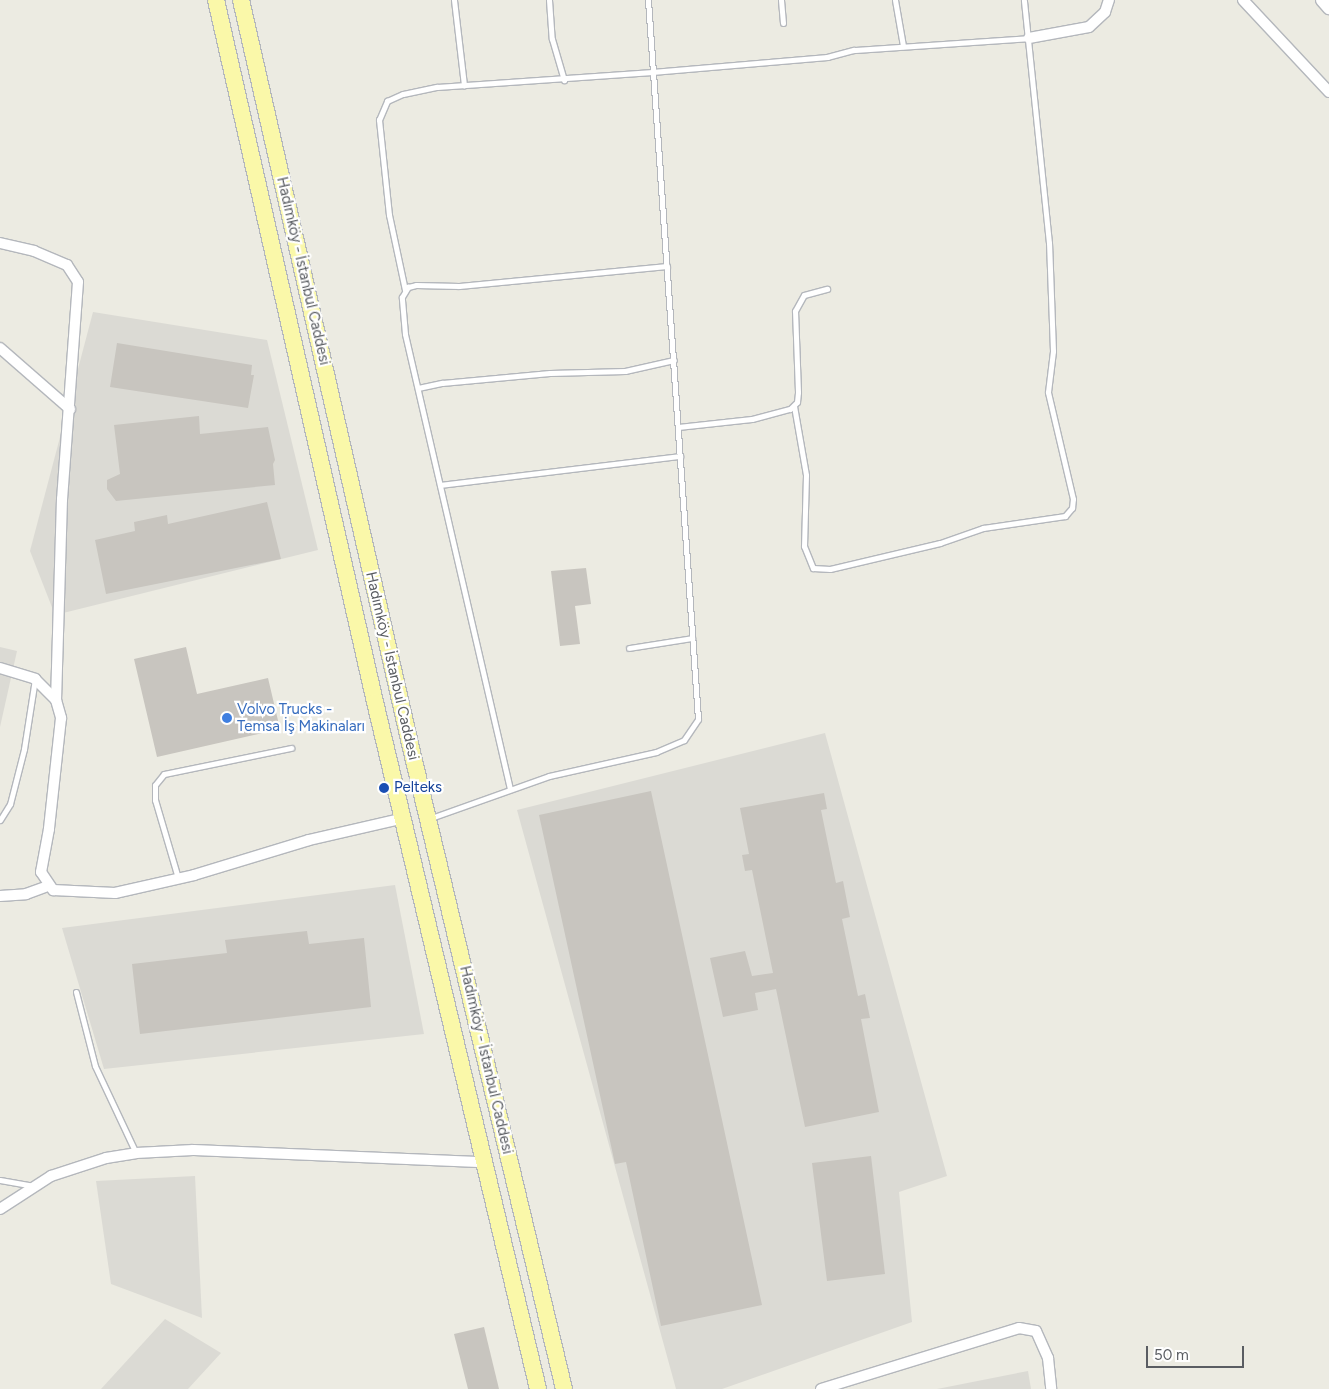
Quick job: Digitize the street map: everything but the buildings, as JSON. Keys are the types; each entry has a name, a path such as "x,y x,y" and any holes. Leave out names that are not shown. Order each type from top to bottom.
{"main road":[{"name":"Hadımköy - İstanbul Caddesi","path":"216,0 404,818 538,1389"},
{"name":"Hadımköy - İstanbul Caddesi","path":"241,0 428,819 564,1389"}],"street":[{"path":"1029,38 1090,27 1105,12 1109,0"},
{"path":"1243,0 1329,92"},
{"path":"1322,0 1329,8"},
{"path":"0,243 34,251 66,265 78,282 62,499 56,700 61,718 60,740 41,872 48,886"},
{"path":"0,348 70,409"},
{"path":"0,668 35,679 56,700"},
{"path":"0,896 26,894 48,886 71,893 114,893 178,879 309,840 404,818"},
{"path":"0,1209 51,1176 106,1158 136,1153 193,1150 485,1162"},
{"path":"821,1389 995,1333 1019,1328 1036,1331 1048,1358 1052,1389"}],"lane":[{"path":"454,0 464,85"},
{"path":"549,0 552,39 564,80"},
{"path":"428,819 549,776 656,752 684,740 696,726 698,713 648,0"},
{"path":"781,0 782,23"},
{"path":"895,0 903,46"},
{"path":"827,289 804,295 795,311 798,392 794,406 806,475 805,553 812,568 830,569 940,543 983,528 1065,516 1072,508 1073,499 1048,392 1053,351 1050,243 1024,0"},
{"path":"510,789 418,388 401,301 405,290 389,215 379,120 387,100 403,94 464,85 564,80 827,57 903,46 1029,38"},
{"path":"405,290 416,285 459,286 667,266"},
{"path":"418,388 442,382 550,373 625,371 674,360"},
{"path":"678,427 786,412 794,406"},
{"path":"440,485 680,456"},
{"path":"629,648 692,638"},
{"path":"0,820 10,804 24,749 35,679"},
{"path":"178,879 155,800 156,785 164,774 291,748"},
{"path":"76,992 95,1066 136,1153"},
{"path":"0,1180 35,1186"}],"shaded area":[{"path":"93,312 267,340 318,550 55,615 30,551"},
{"path":"0,647 17,651 0,727"},
{"path":"825,733 947,1176 899,1192 912,1322 722,1389 676,1389 517,810"},
{"path":"395,885 424,1034 104,1069 62,928"},
{"path":"195,1176 202,1318 111,1284 96,1181"},
{"path":"165,1319 221,1353 188,1389 101,1389"},
{"path":"1028,1371 1031,1389 937,1389"}],"place":[{"name":"Volvo Trucks - Temsa İş Makinaları","path":"227,718"},
{"name":"Pelteks","path":"384,788"}]}
